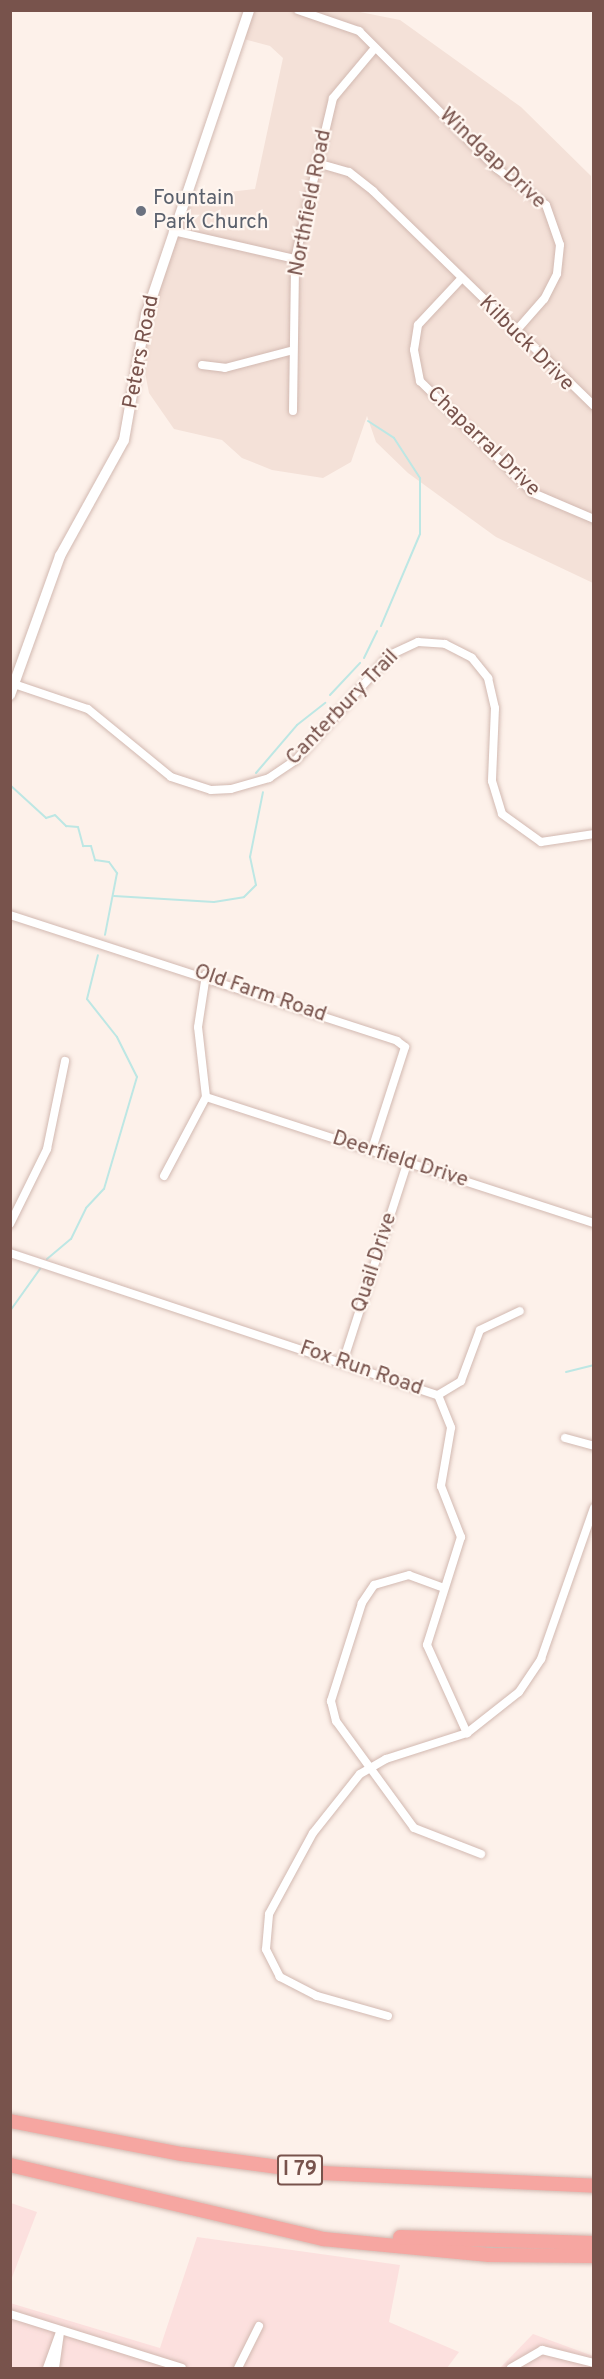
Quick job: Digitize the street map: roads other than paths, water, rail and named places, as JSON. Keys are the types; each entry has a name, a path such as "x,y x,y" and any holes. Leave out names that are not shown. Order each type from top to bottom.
{"highway":[{"name":"I 79","path":"10,2121 182,2154 323,2173 594,2186"},
{"path":"10,2165 178,2209 322,2239 489,2255 594,2256"},
{"path":"178,2209 413,2238 594,2243"}],"street":[{"name":"Peters Road","path":"12,687 60,556 124,440 146,315 249,10"},
{"name":"Windgap Drive","path":"298,10 344,22 375,48 496,168 546,205 560,245 557,274 544,299 515,332"},
{"name":"Northfield Road","path":"293,411 290,351 295,259 333,98 375,48"},
{"name":"Kilbuck Drive","path":"317,163 349,172 373,191 515,332 594,406"},
{"path":"173,231 295,259"},
{"name":"Chaparral Drive","path":"461,279 418,324 414,350 420,381 533,493 594,519"},
{"path":"202,365 225,369 290,351"},
{"name":"Canterbury Trail","path":"12,687 87,709 171,777 211,790 231,789 269,778 296,760 390,655 418,642 445,644 472,658 488,678 495,708 492,781 502,814 541,842 594,834"},
{"name":"Old Farm Road","path":"10,915 206,975 405,1047 372,1149"},
{"path":"164,1176 206,1097 198,1027 206,975"},
{"path":"10,1224 47,1149 65,1061"},
{"name":"Deerfield Drive","path":"206,1097 372,1149 407,1164 594,1223"},
{"name":"Quail Drive","path":"343,1362 407,1164"},
{"name":"Fox Run Road","path":"10,1253 438,1395 451,1428 441,1486 460,1537 427,1645 467,1733"},
{"path":"438,1395 461,1382 480,1330 520,1311"},
{"path":"565,1438 594,1446"},
{"path":"388,2016 289,1985 271,1965 266,1949 269,1914 313,1833 368,1767 467,1733 508,1703 541,1659 594,1508"},
{"path":"444,1588 409,1575 392,1575 374,1585 362,1603 331,1701 336,1721 414,1828 481,1854"},
{"path":"10,2314 60,2333 182,2368"},
{"path":"238,2368 259,2326"},
{"path":"47,2368 60,2333"},
{"path":"55,2368 60,2333"},
{"path":"511,2368 542,2350 594,2363"}],"waterway":[{"path":"368,421 394,438 420,478 420,534 381,626"},
{"path":"364,658 377,631"},
{"path":"330,695 360,663"},
{"path":"256,773 297,725 325,703"},
{"path":"10,785 46,818 55,815 66,826 78,827 83,846 91,846 95,860 109,862 117,873 105,935"},
{"path":"114,896 214,902 244,897 256,885 250,857 263,792"},
{"path":"47,1259 71,1239 86,1208 104,1189 137,1077 117,1037 87,999 98,955"},
{"path":"10,1311 40,1269"},
{"path":"566,1372 594,1365"}],"place":[{"name":"Fountain Park Church","path":"141,211"}]}
